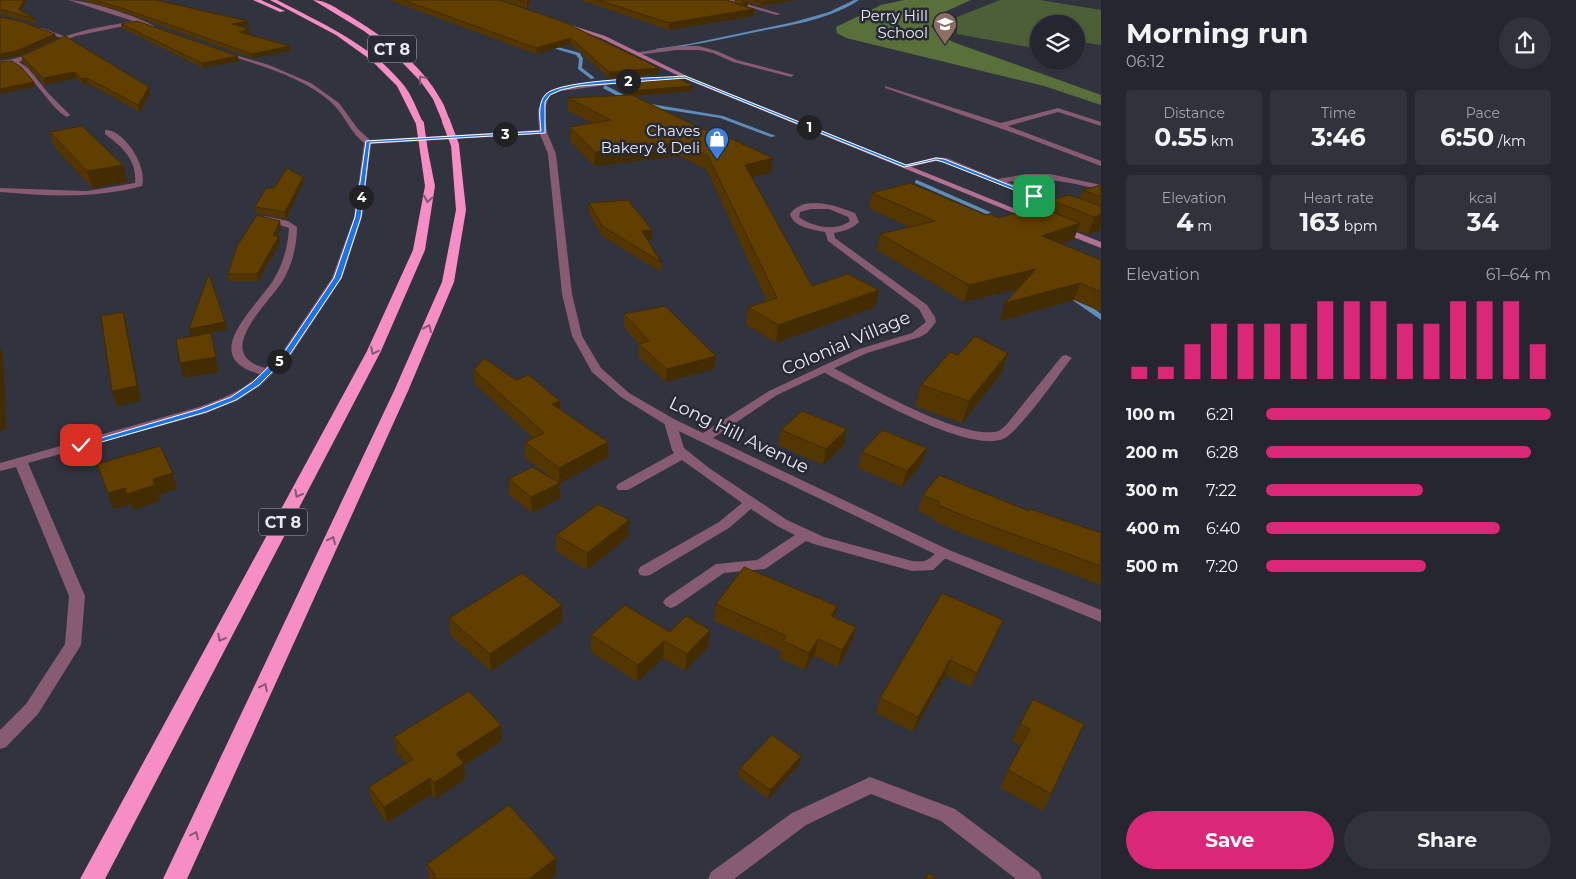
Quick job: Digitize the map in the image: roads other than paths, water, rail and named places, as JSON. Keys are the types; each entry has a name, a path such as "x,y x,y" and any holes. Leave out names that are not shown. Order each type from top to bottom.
{"highway":[{"path":"256,0 338,34"},
{"name":"CT 8","path":"92,879 374,351 419,250 430,186 420,124 400,85 374,59 338,34 273,0"},
{"name":"CT 8","path":"175,879 401,391 448,282 461,210 455,145 436,97 408,63 372,32 316,0"}],"main road":[{"path":"557,21 603,37 685,77 1039,220"},
{"path":"1057,227 1101,245"}],"street":[{"path":"70,0 157,28"},
{"path":"728,0 778,14"},
{"path":"0,62 15,62 39,49 66,38 109,26 138,21"},
{"path":"32,26 66,38"},
{"path":"637,53 678,48 699,48 715,52 735,61 791,75"},
{"path":"218,50 306,83 335,102 354,130 368,142 543,132"},
{"path":"15,62 26,68 47,95 67,115"},
{"path":"666,78 685,77"},
{"name":"Long Hill Avenue","path":"639,80 579,85 560,89 548,94 542,102 543,132 552,154 567,294 577,336 596,370 625,395 670,422 944,553 1101,616"},
{"path":"887,87 1101,164"},
{"path":"999,126 1058,110 1101,124"},
{"path":"0,190 72,195 121,190 139,184 138,164 130,149 108,132"},
{"path":"0,467 21,463 203,410 234,398 256,384 287,352 337,278 358,217 368,142"},
{"path":"906,166 936,159 1078,213"},
{"path":"998,182 1018,177 1044,175 1064,177 1101,188"},
{"path":"821,206 846,211 855,218 852,225 828,230 808,226 795,218 794,214 803,208 821,206"},
{"path":"256,218 285,223 293,227 292,242 277,282 246,320 237,346 239,357 242,361 267,372"},
{"name":"Colonial Village","path":"704,438 774,393 863,351 916,335 923,331 930,322 930,317 923,307 831,239 828,230"},
{"path":"826,368 891,404 969,434 987,436 1000,435 1011,427 1066,358"},
{"path":"670,422 678,450 704,471 782,523 819,541 912,566 928,566 944,553"},
{"path":"623,487 683,454"},
{"path":"0,742 32,710 73,645 77,596 21,463"},
{"path":"646,571 724,525 751,502"},
{"path":"671,602 721,568 760,565 806,534"},
{"path":"718,879 799,819 870,785 948,814 1032,879"}],"waterway":[{"path":"657,49 689,45 795,23 830,13 857,0"},
{"path":"545,44 578,54 581,59 580,68 593,78"},
{"path":"605,87 631,101"},
{"path":"645,105 721,117 773,136"},
{"path":"917,182 988,213"},
{"path":"1074,297 1101,318"}],"place":[{"name":"Perry Hill School","path":"945,45"},
{"name":"Chaves Bakery & Deli","path":"717,160"}]}
